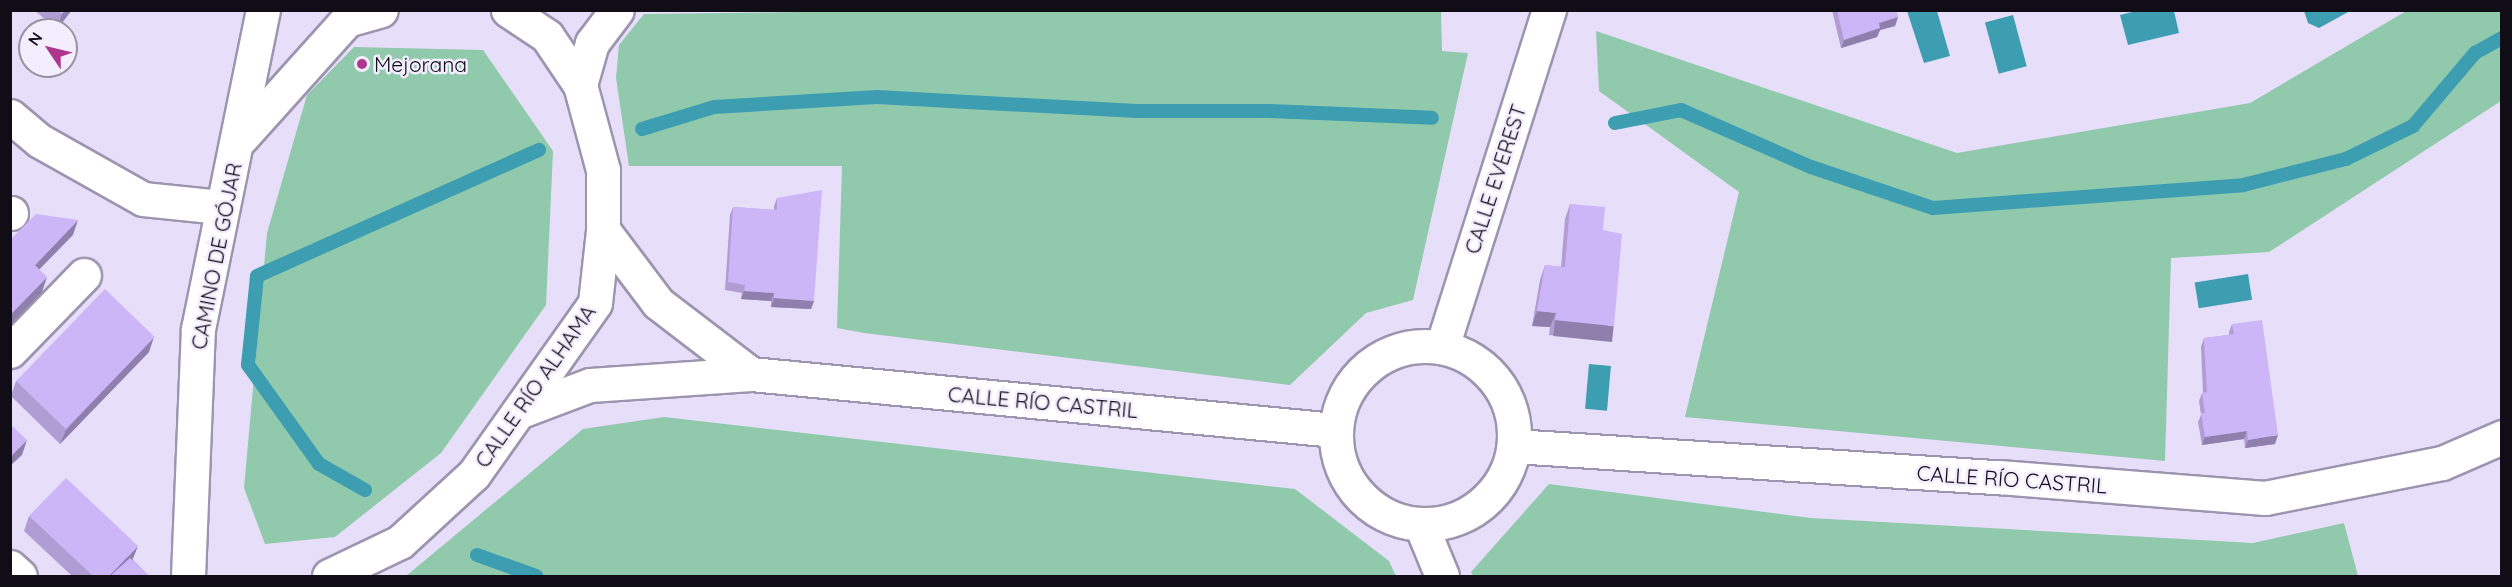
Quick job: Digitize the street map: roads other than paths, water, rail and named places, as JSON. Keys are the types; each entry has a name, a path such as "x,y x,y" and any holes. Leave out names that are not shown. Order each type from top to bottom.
{"street":[{"name":"CAMINO DE GÓJAR","path":"188,576 198,329 221,207 239,141 263,10"},
{"path":"239,141 347,20 381,10"},
{"name":"CALLE RÍO ALHAMA","path":"329,576 400,542 474,474 595,303 603,230 603,170 580,85 547,36 508,10"},
{"path":"580,85 592,43 617,10"},
{"name":"CALLE EVEREST","path":"1442,347 1549,10"},
{"path":"10,116 40,141 143,199 221,207"},
{"path":"603,230 658,303 751,374"},
{"path":"10,351 84,275"},
{"path":"1411,347 1442,347 1467,356 1488,372 1504,394 1514,420 1514,446 1506,472 1485,500 1472,512 1447,522 1421,525 1393,519 1368,505 1349,484 1338,458 1335,430 1342,400 1359,375 1383,356 1411,347"},
{"name":"CALLE RÍO CASTRIL","path":"518,412 590,385 751,374 1335,430"},
{"name":"CALLE RÍO CASTRIL","path":"1514,446 1999,477 2265,498 2442,463 2502,437"},
{"path":"1421,525 1442,576"},
{"path":"10,567 20,576"}],"water":[{"path":"2140,10 2174,11 2179,33 2128,45 2120,15"},
{"path":"2304,10 2350,11 2319,28 2308,23"},
{"path":"1907,11 1937,11 1950,56 1924,63"},
{"path":"2013,15 2027,66 1999,74 1985,23"},
{"path":"2248,274 2252,300 2199,308 2195,282"},
{"path":"1589,364 1611,366 1607,411 1585,409"}],"waterway":[{"path":"1615,123 1681,110 1811,167 1933,208 2243,185 2346,159 2413,126 2475,53 2502,38"},
{"path":"642,129 714,107 877,97 1137,111 1268,111 1432,118"},
{"path":"365,490 319,464 248,365 257,276 539,150"},
{"path":"477,555 536,576"}],"place":[{"name":"Mejorana","path":"362,64"}]}
